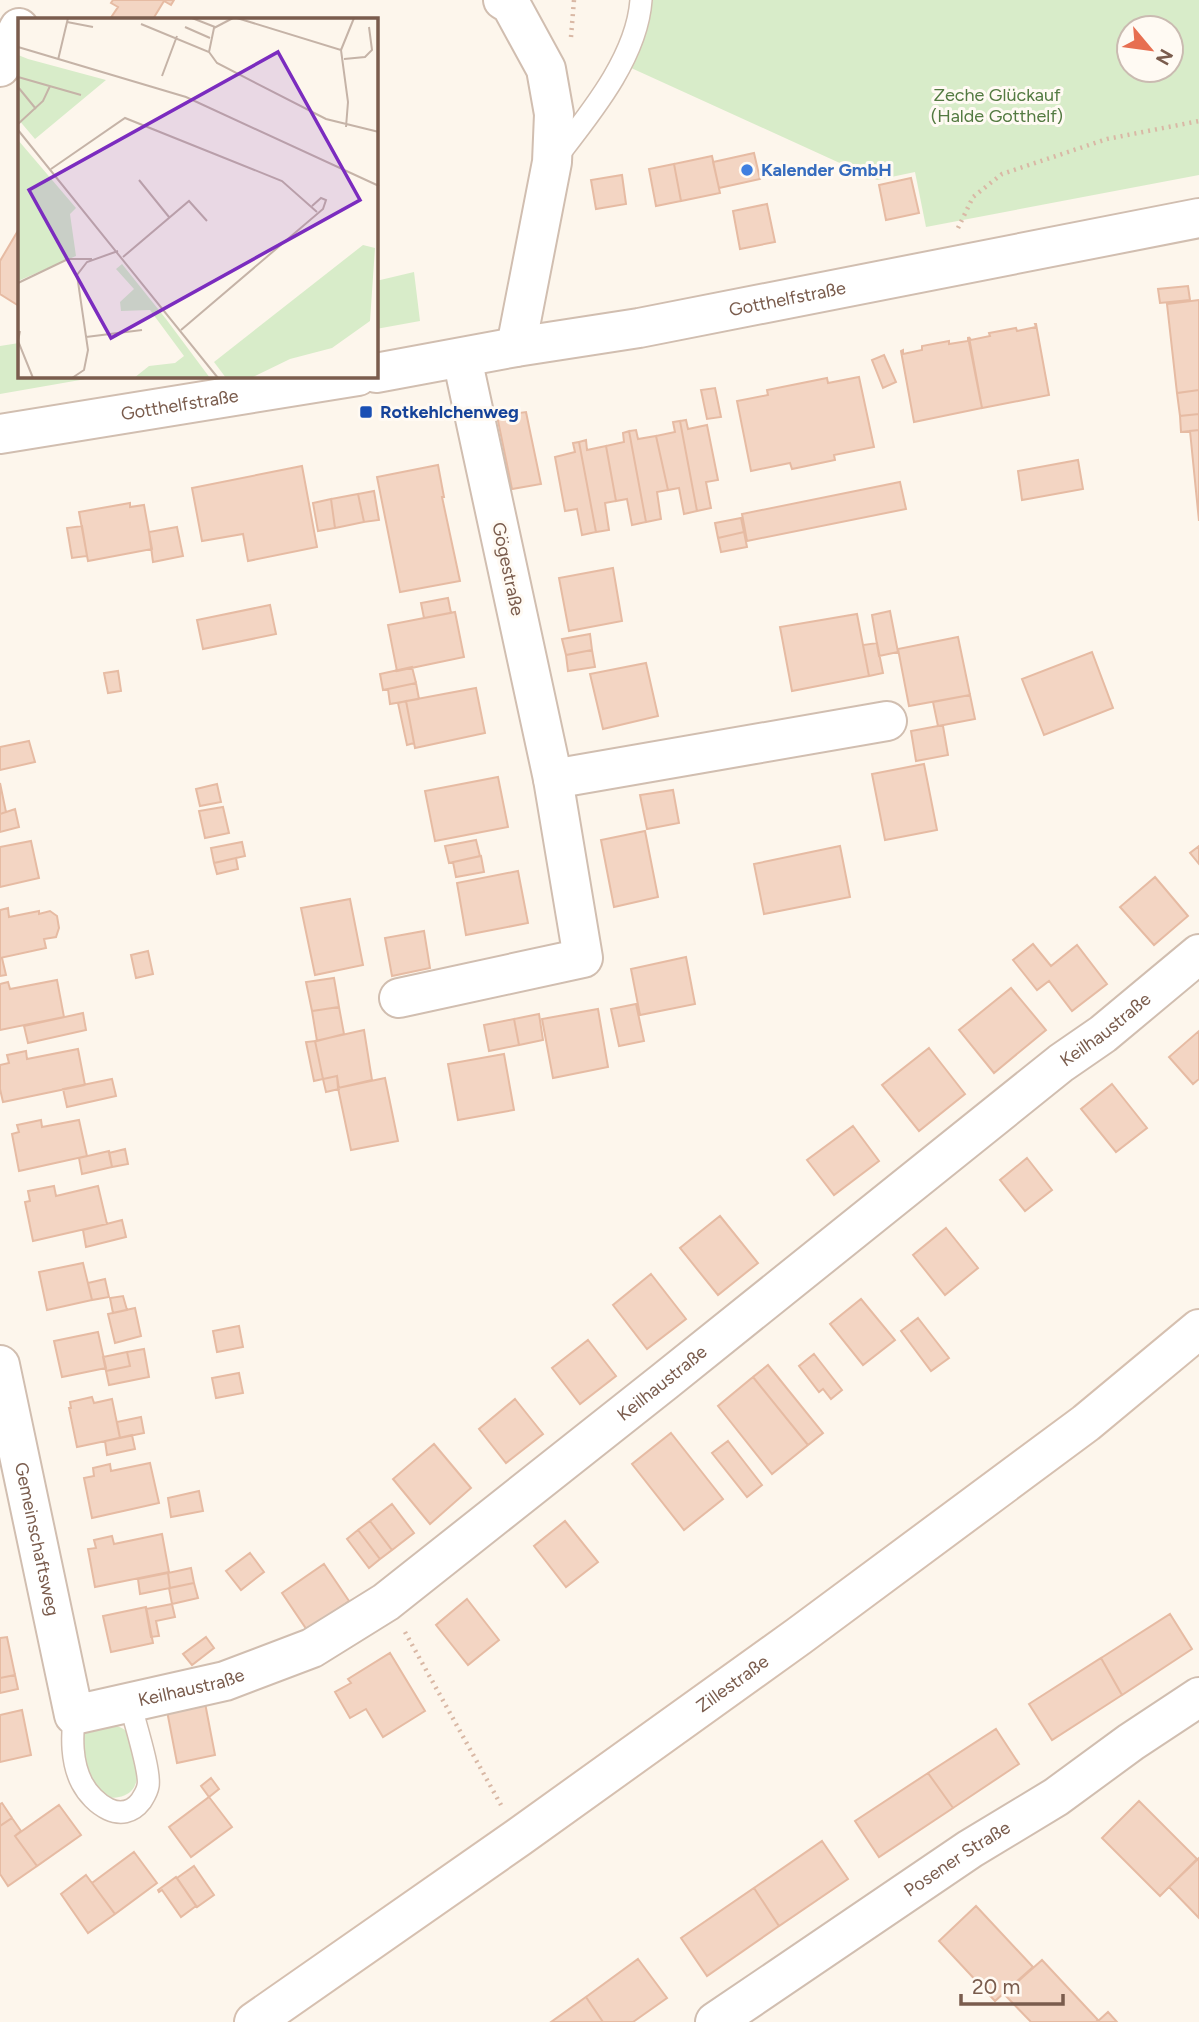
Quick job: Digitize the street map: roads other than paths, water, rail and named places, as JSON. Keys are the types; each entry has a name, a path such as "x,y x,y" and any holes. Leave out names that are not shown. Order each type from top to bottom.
{"street":[{"path":"23,18 31,0"},
{"path":"503,0 511,5 546,69 554,114 552,162 516,347"},
{"path":"0,67 18,30"},
{"name":"Gotthelfstraße","path":"378,373 639,328 1199,218"},
{"name":"Gögestraße","path":"399,998 583,958 554,779 462,358"},
{"name":"Gotthelfstraße","path":"0,434 346,378"},
{"path":"554,779 887,721"},
{"name":"Keilhaustraße","path":"74,1715 225,1681 312,1648 386,1602 676,1373 1050,1071 1103,1034 1199,954"},
{"name":"Zillestraße","path":"254,2022 519,1837 799,1636 1086,1423 1199,1329"},
{"name":"Gemeinschaftsweg","path":"0,1365 74,1715"},
{"name":"Posener Straße","path":"715,2022 970,1849 1056,1797 1199,1697"}],"lane":[{"path":"552,162 602,99 629,47 641,0"},
{"path":"74,1715 72,1735 75,1761 82,1784 103,1807 118,1813 128,1811 136,1806 149,1784 130,1703"}],"place":[{"name":"Kalender GmbH","path":"747,170"},
{"name":"Rotkehlchenweg","path":"366,412"}],"park label":[{"name":"Zeche Glückauf (Halde Gotthelf)","path":"997,105"}]}
